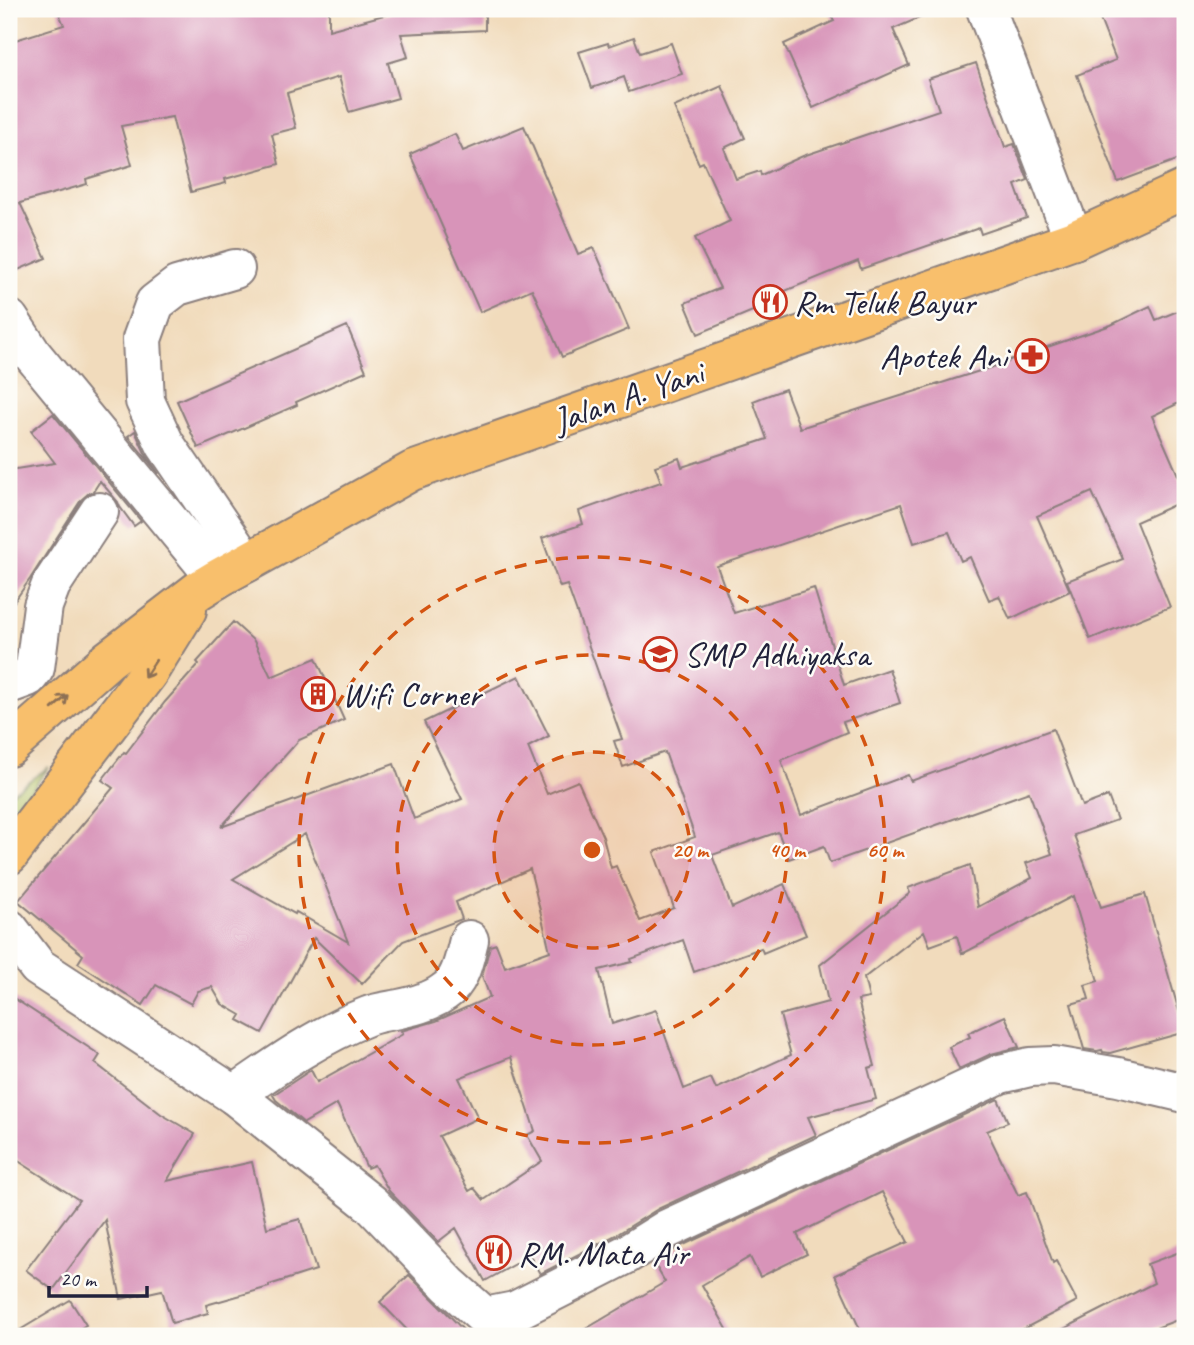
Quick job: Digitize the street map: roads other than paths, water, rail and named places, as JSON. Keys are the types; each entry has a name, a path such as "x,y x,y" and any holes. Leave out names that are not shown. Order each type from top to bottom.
{"highway":[{"name":"Jalan A. Yani","path":"9,747 108,660 221,577 412,471 1074,240 1185,188"},
{"path":"9,855 221,577"}],"street":[{"path":"986,9 1074,240"},
{"path":"221,577 145,401 142,338 155,303 177,286 235,269"},
{"path":"9,319 32,354 221,577"},
{"path":"9,684 29,677 35,668 43,606 51,585 99,512"},
{"path":"9,929 38,967 234,1096 371,1205 449,1285 477,1327 515,1311 627,1254 667,1229 1000,1074 1030,1067 1054,1066 1118,1077 1185,1093"},
{"path":"234,1096 287,1058 340,1028 371,1014 400,1009 446,992 458,978 469,940"}],"place":[{"name":"Rm Teluk Bayur","path":"770,302"},
{"name":"Apotek Ani","path":"1032,356"},
{"name":"SMP Adhiyaksa","path":"660,654"},
{"name":"Wifi Corner","path":"318,694"},
{"name":"RM. Mata Air","path":"494,1253"}]}
